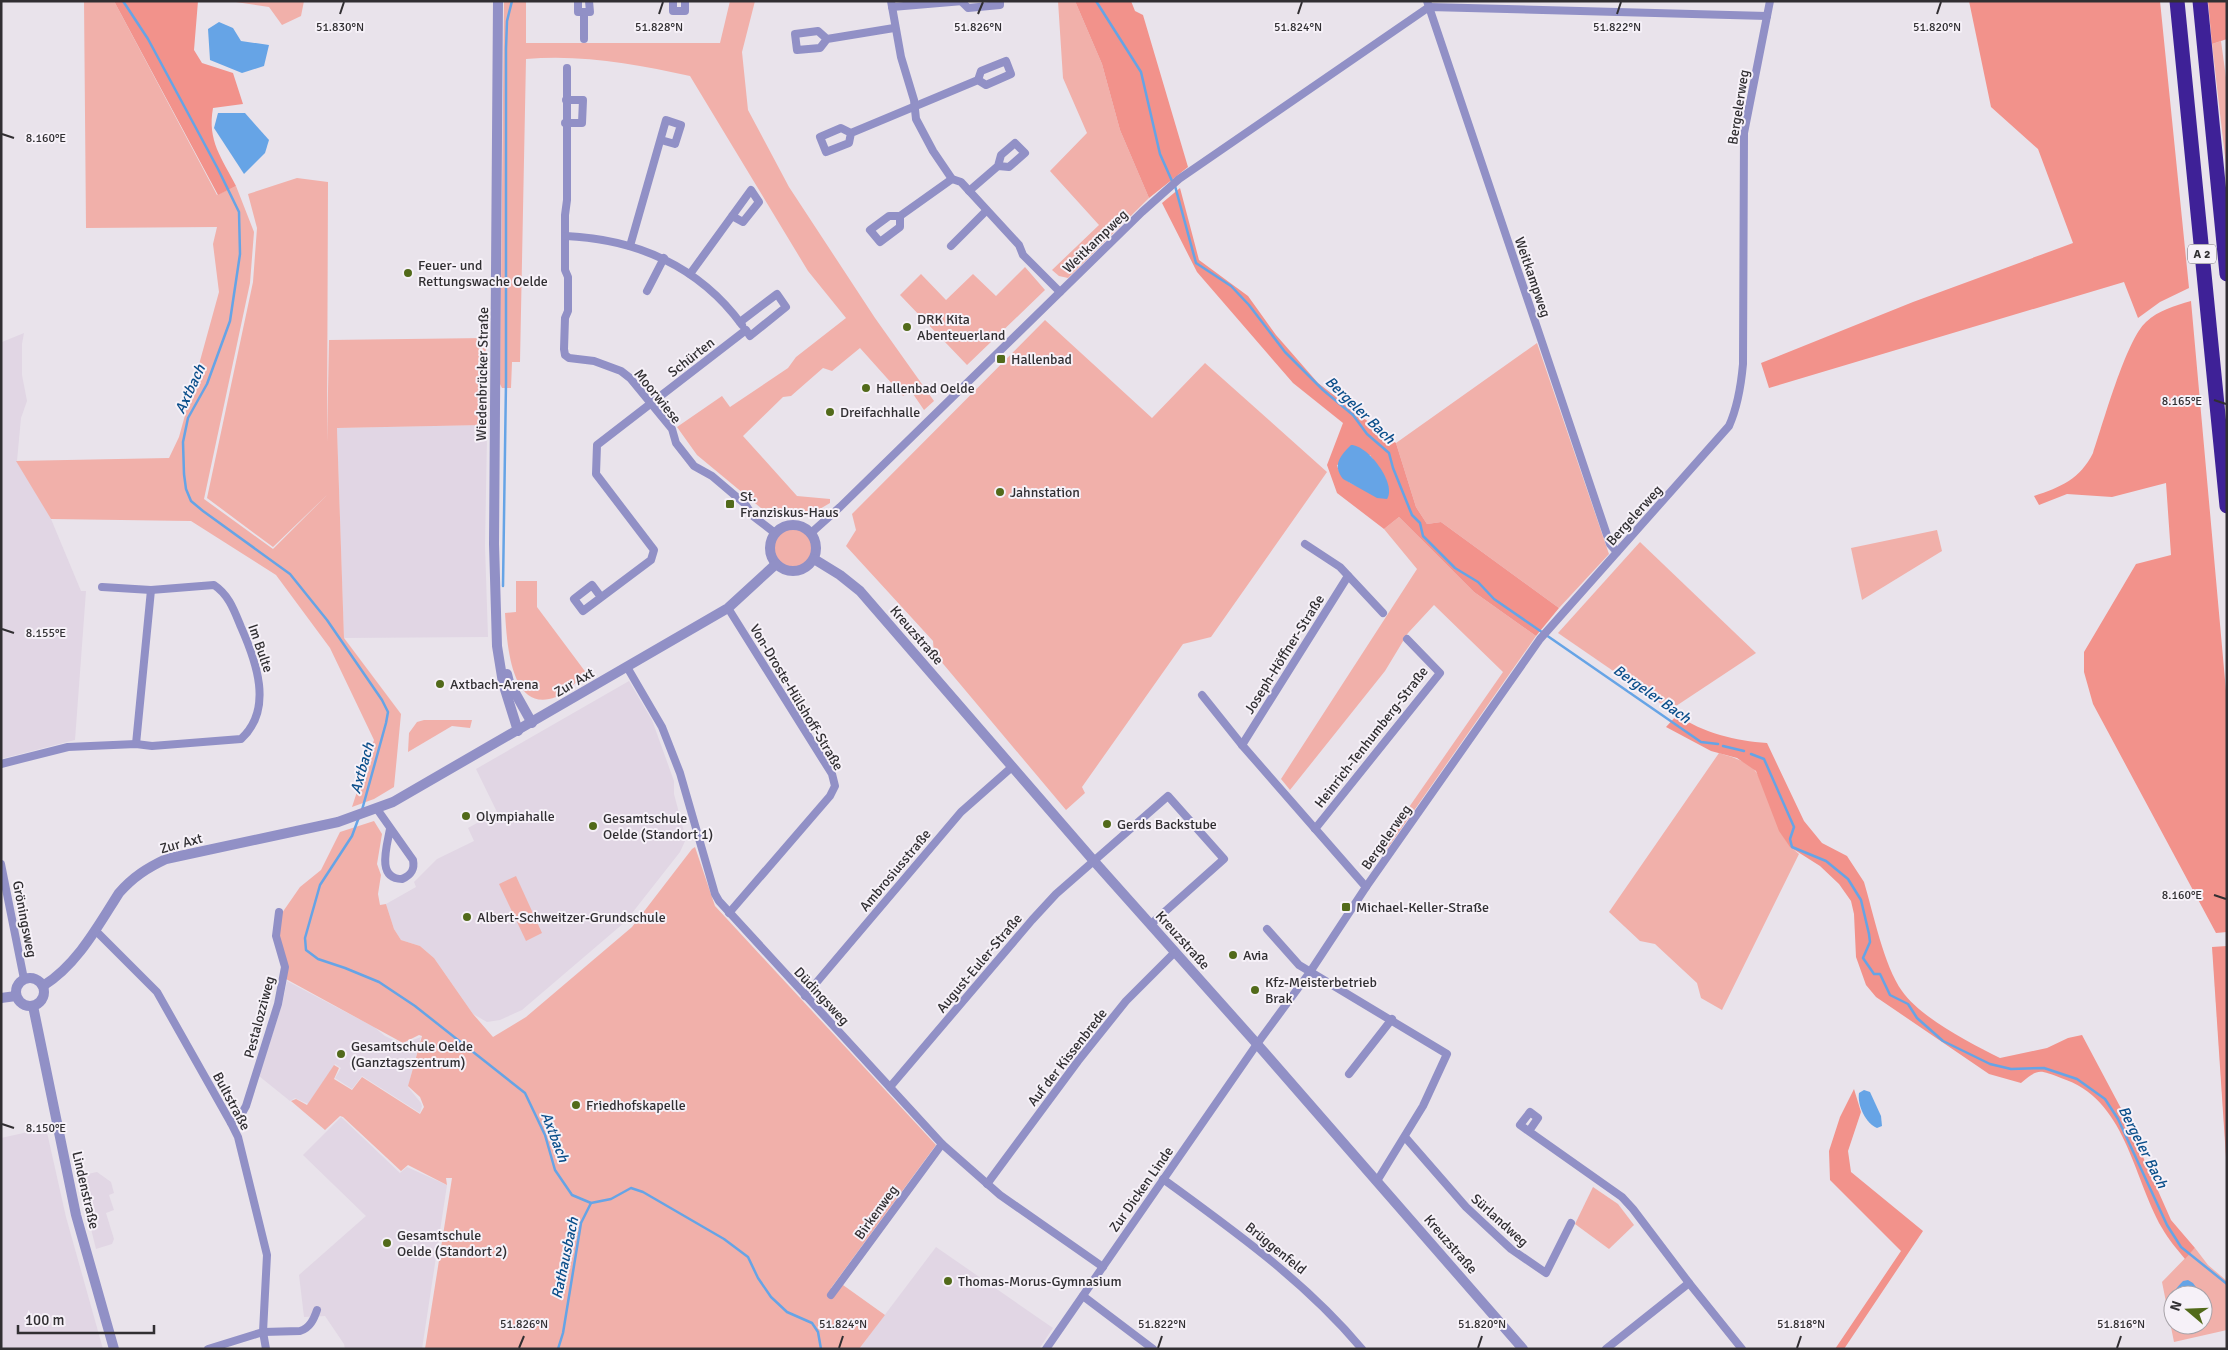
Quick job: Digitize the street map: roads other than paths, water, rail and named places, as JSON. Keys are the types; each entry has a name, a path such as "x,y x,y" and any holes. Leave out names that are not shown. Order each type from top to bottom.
{"highway":[{"name":"A 2","path":"2177,1 2227,506"},
{"name":"A 2","path":"2200,1 2227,274"}],"street":[{"name":"Wiedenbrücker Straße","path":"498,1 494,544 496,646 502,677 518,731"},
{"path":"578,1 578,12 590,12 589,1"},
{"path":"673,1 673,11 685,11 685,1"},
{"path":"1000,1 1000,4 968,8 963,2 891,4 894,28 915,108 916,119 929,143 952,178 960,182 969,191 1019,245 1023,255 1060,292"},
{"name":"Bergelerweg","path":"1257,1044 1310,972 1366,887 1540,639 1726,432 1735,412 1743,364 1744,133 1770,1"},
{"path":"1428,4 1767,16"},
{"name":"Weitkampweg","path":"811,533 847,501 1060,292 1179,179 1428,4 1610,544 1617,552"},
{"path":"584,12 584,39"},
{"path":"826,39 894,28"},
{"name":"Moorwiese","path":"566,68 565,124 568,134 565,270 568,277 568,311 565,318 565,355 569,358 594,361 621,371 630,378 672,429 676,443 694,466 712,476 745,504 753,516 775,533"},
{"path":"851,133 915,108 978,80"},
{"path":"565,124 582,123 583,100 566,100"},
{"path":"630,246 661,140"},
{"path":"969,191 998,166"},
{"path":"900,216 952,178"},
{"path":"951,246 986,211"},
{"path":"690,274 732,216"},
{"path":"566,236 596,237 664,258 690,274 714,294 746,330"},
{"path":"647,291 664,258"},
{"name":"Schürten","path":"601,597 651,560 654,550 596,474 597,445 746,330 750,336 786,308 777,294 740,322"},
{"path":"789,525 805,528 811,533 817,546 814,559 806,568 794,572 788,571 776,564 772,559 770,545 775,533 789,525"},
{"path":"1305,544 1340,567 1383,613"},
{"name":"Kreuzstraße","path":"814,559 840,575 860,591 1093,860 1377,1180 1523,1349"},
{"name":"Zur Axt","path":"43,986 55,979 68,967 128,882 149,866 166,859 347,819 367,813 405,796 728,608 776,564"},
{"name":"Joseph-Höffner-Straße","path":"1242,745 1348,576"},
{"name":"Im Bulte","path":"1,764 68,747 136,744 152,746 242,740 250,732 258,711 259,678 253,654 229,599 222,590 214,585 151,590 102,587"},
{"path":"136,744 151,590"},
{"name":"Von-Droste-Hülshoff-Straße","path":"728,608 832,774 835,786 830,796 729,913"},
{"name":"Wiedenbrücker Straße","path":"497,626 509,682 532,723"},
{"name":"Heinrich-Tenhumberg-Straße","path":"1315,829 1440,673 1407,639"},
{"name":"Düdingsweg","path":"627,667 662,727 680,774 715,894 729,913 942,1144 987,1184 1103,1267"},
{"path":"1202,696 1242,745 1366,887"},
{"name":"Ambrosiusstraße","path":"805,996 961,812 1012,767"},
{"name":"August-Euler-Straße","path":"890,1087 1056,894 1168,796 1224,859 1151,924"},
{"path":"377,809 413,860 414,869 412,873 402,879 391,877 386,873 385,865 390,829"},
{"name":"Gröningsweg","path":"1,864 24,979"},
{"name":"Pestalozziweg","path":"231,1123 241,1115 246,1106 278,1004 285,967 276,936 279,912"},
{"path":"1267,929 1299,965 1392,1019 1447,1054 1423,1106 1377,1180"},
{"name":"Bultstraße","path":"95,930 157,992 238,1137 267,1255 264,1332 266,1349"},
{"name":"Auf der Kissenbrede","path":"987,1184 1078,1061 1126,1001 1175,952"},
{"path":"24,979 38,980 43,986 44,996 42,1001 33,1006 22,1005 16,996 16,989 24,979"},
{"path":"1,998 16,996"},
{"name":"Lindenstraße","path":"33,1006 76,1215 114,1349"},
{"path":"1349,1074 1392,1019"},
{"name":"Zur Dicken Linde","path":"1046,1349 1257,1044"},
{"path":"1529,1131 1622,1198 1742,1349"},
{"name":"Sürlandweg","path":"1405,1137 1466,1207 1511,1249 1546,1273 1571,1223"},
{"name":"Birkenweg","path":"831,1295 942,1144"},
{"name":"Brüggenfeld","path":"1163,1179 1274,1261 1342,1325 1362,1349"},
{"path":"1606,1349 1689,1283"},
{"path":"1083,1296 1153,1349"},
{"path":"208,1349 264,1332 305,1330 314,1319 317,1310"}],"water":[{"path":"219,22 233,28 241,41 269,45 264,66 242,73 210,60 208,29"},
{"path":"218,113 245,113 269,140 265,153 244,174 214,128"},
{"path":"1351,445 1365,451 1379,466 1388,484 1389,492 1387,499 1377,498 1343,479 1338,465 1341,457"},
{"path":"1864,1090 1870,1092 1881,1116 1882,1126 1877,1128 1873,1126 1863,1114 1859,1103 1859,1093"},
{"path":"2188,1280 2194,1285 2180,1285 2183,1281"}],"waterway":[{"name":"Axtbach","path":"123,1 148,39 239,212 240,254 230,321 207,384 188,418 183,442 186,489 191,501 203,511 290,574 327,620 382,700 388,712 362,810"},
{"path":"503,586 506,382 506,49 507,21 512,1"},
{"name":"Bergeler Bach","path":"1096,1 1141,72 1160,154 1172,181"},
{"name":"Bergeler Bach","path":"1175,186 1196,263 1231,286 1249,305 1285,352 1323,390 1353,415 1367,434 1389,453 1412,515 1420,523 1423,536 1455,568 1478,582 1494,599 1701,742 1718,744"},
{"name":"Bergeler Bach","path":"1723,746 1744,751"},
{"name":"Bergeler Bach","path":"1751,754 1764,759 1794,827 1790,839 1792,847 1826,861 1848,879 1861,900 1870,942 1863,958 1874,974 1880,974 1890,995 1908,1004 1917,1018 1943,1041 1990,1064 2011,1069 2044,1068 2077,1079 2105,1099 2118,1119 2167,1225 2181,1247 2227,1284"},
{"name":"Axtbach","path":"359,817 352,836 320,885 305,938 306,950 318,959 379,982 415,1006 525,1093 545,1135 555,1170 572,1195 591,1203 611,1199 631,1188 643,1192 724,1239 748,1257 758,1278 771,1297 787,1312 812,1323 818,1332 821,1349"},
{"name":"Rathausbach","path":"558,1349 563,1333 581,1223 591,1203"}],"place":[{"name":"Feuer- und Rettungswache Oelde","path":"408,273"},
{"name":"DRK Kita Abenteuerland","path":"907,327"},
{"name":"Hallenbad","path":"1001,359"},
{"name":"Hallenbad Oelde","path":"866,388"},
{"name":"Dreifachhalle","path":"830,412"},
{"name":"Jahnstation","path":"1000,492"},
{"name":"St. Franziskus-Haus","path":"730,504"},
{"name":"Axtbach-Arena","path":"440,684"},
{"name":"Olympiahalle","path":"466,816"},
{"name":"Gerds Backstube","path":"1107,824"},
{"name":"Gesamtschule Oelde (Standort 1)","path":"593,826"},
{"name":"Michael-Keller-Straße","path":"1346,907"},
{"name":"Albert-Schweitzer-Grundschule","path":"467,917"},
{"name":"Avia","path":"1233,955"},
{"name":"Kfz-Meisterbetrieb Brak","path":"1255,990"},
{"name":"Gesamtschule Oelde (Ganztagszentrum)","path":"341,1054"},
{"name":"Friedhofskapelle","path":"576,1105"},
{"name":"Gesamtschule Oelde (Standort 2)","path":"387,1243"},
{"name":"Thomas-Morus-Gymnasium","path":"948,1281"}]}
